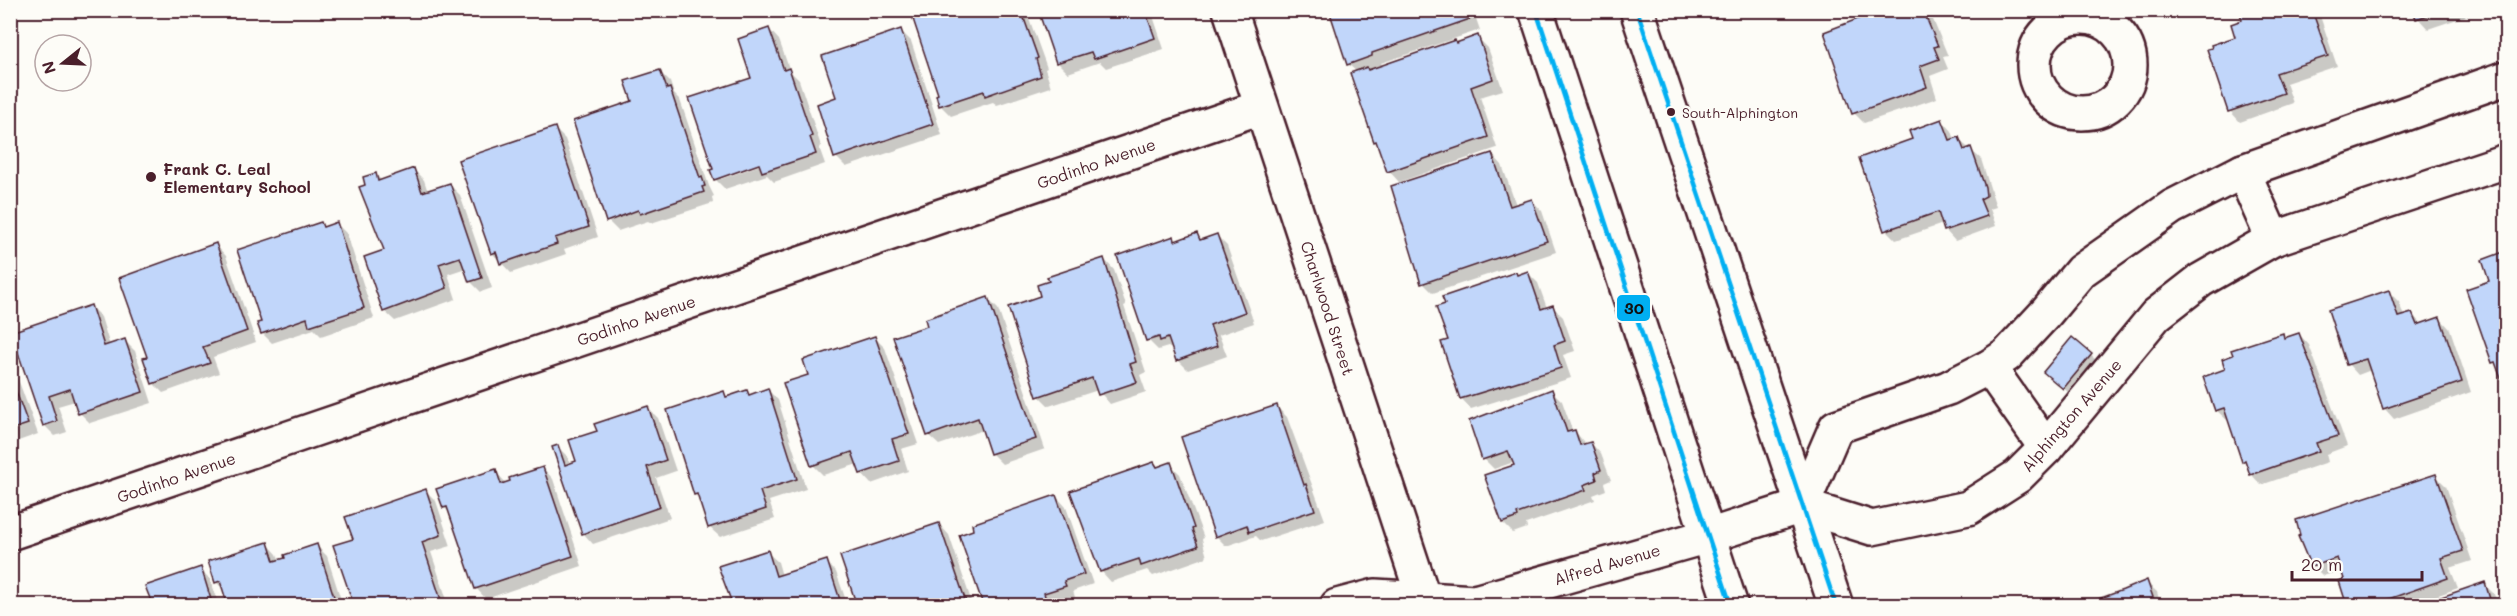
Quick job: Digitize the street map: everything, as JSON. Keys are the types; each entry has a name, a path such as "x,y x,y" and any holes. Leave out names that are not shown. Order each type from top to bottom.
{"street":[{"name":"Charlwood Street","path":"1230,10 1425,603"},
{"path":"1536,10 1731,606"},
{"path":"1637,10 1836,606"},
{"path":"1802,506 1836,427 1948,388 1989,367 2015,346 2081,271 2172,207 2243,171 2506,78"},
{"name":"Godinho Avenue","path":"10,533 1261,107"},
{"name":"Alphington Avenue","path":"1802,506 1872,528 1968,508 2018,476 2046,448 2156,315 2202,280 2273,239 2506,162"},
{"path":"2243,171 2273,239"},
{"path":"1989,367 2046,448"},
{"name":"Alfred Avenue","path":"1337,606 1375,596 1425,603 1475,602 1708,536 1802,506"}],"building":[{"path":"938,10 1021,10 1038,58 1036,59 1041,76 985,96 984,91 939,106 936,95 938,94 913,19"},
{"path":"1038,10 1145,10 1155,38 1094,59 1091,52 1056,63"},
{"path":"1329,10 1467,10 1470,19 1372,53 1372,56 1347,65"},
{"path":"1881,10 1923,10 1938,46 1934,47 1939,59 1920,66 1927,87 1852,114 1824,32"},
{"path":"2239,10 2312,10 2328,56 2276,73 2284,93 2228,112 2207,49 2212,48 2211,45 2235,37 2231,24 2242,20"},
{"path":"2413,10 2443,10 2416,19"},
{"path":"769,28 784,70 789,68 816,154 762,172 759,164 714,180 710,170 713,169 689,98 751,78 738,39"},
{"path":"901,29 933,124 834,158 817,104 836,97 822,56"},
{"path":"1478,35 1493,79 1471,87 1488,137 1387,172 1350,73 1367,67 1368,70 1455,40 1456,43"},
{"path":"660,70 667,89 670,88 700,178 702,177 705,186 702,187 704,192 640,214 638,210 606,222 573,121 632,101 625,81"},
{"path":"1942,119 1950,140 1959,137 1964,150 1971,147 1985,187 1986,196 1980,199 1987,216 1944,231 1938,212 1884,231 1859,158 1912,139 1909,131"},
{"path":"555,127 589,227 555,238 557,244 500,264 496,252 491,254 458,160"},
{"path":"1492,153 1510,206 1532,199 1547,241 1421,284 1391,186"},
{"path":"414,168 422,192 450,183 482,278 469,282 460,257 439,264 447,288 383,312 364,257 384,250 359,187 365,185 363,177 376,173 378,181"},
{"path":"321,222 323,227 337,222 364,308 309,326 307,318 261,334 257,323 261,322 237,250"},
{"path":"1197,233 1200,240 1217,234 1245,312 1210,325 1217,346 1176,361 1168,338 1160,341 1159,337 1146,341 1117,256 1174,236 1175,241"},
{"path":"216,243 247,331 203,347 210,363 152,384 143,358 147,357 119,278"},
{"path":"2506,251 2506,383 2503,384 2495,362 2492,363 2466,289 2489,281 2482,260"},
{"path":"1104,258 1136,362 1130,364 1137,382 1098,395 1092,378 1037,397 1008,307 1040,296 1037,285 1049,281 1047,277"},
{"path":"1528,271 1541,309 1553,305 1565,341 1554,345 1561,368 1460,399 1441,342 1448,340 1436,307 1445,304 1442,297 1516,272 1517,275"},
{"path":"2389,290 2398,317 2412,313 2417,325 2440,317 2462,382 2383,409 2366,359 2346,365 2328,310"},
{"path":"988,297 1036,439 990,454 978,418 927,436 893,337 927,326 925,319"},
{"path":"91,305 104,346 125,339 143,392 78,414 70,389 49,396 57,421 43,426 11,332"},
{"path":"2283,333 2284,338 2299,333 2338,436 2316,443 2319,451 2250,475 2245,460 2242,462 2224,408 2215,411 2203,377 2225,369 2222,359 2233,355 2231,350"},
{"path":"875,336 909,434 892,439 899,461 860,474 852,452 811,466 783,383 808,375 803,360"},
{"path":"2072,337 2092,354 2063,389 2043,372"},
{"path":"10,375 28,424 10,430"},
{"path":"768,388 797,479 760,491 766,509 708,528 697,494 694,495 667,410 724,391 726,397 747,390 749,395"},
{"path":"1552,389 1567,432 1575,430 1580,445 1591,442 1601,470 1595,473 1597,480 1584,485 1586,490 1517,514 1518,517 1502,523 1484,475 1514,465 1508,451 1482,460 1469,421"},
{"path":"1277,405 1304,485 1306,484 1315,510 1249,532 1247,525 1215,537 1181,437"},
{"path":"648,406 666,460 647,467 660,507 582,534 552,447 558,445 565,465 576,461 569,440 597,431 594,424"},
{"path":"1154,462 1157,467 1171,462 1198,546 1141,566 1139,559 1100,572 1070,491"},
{"path":"543,467 573,556 475,589 447,507 443,508 436,489 496,469 501,484 510,481 509,478"},
{"path":"2436,474 2463,551 2441,558 2448,578 2369,606 2347,606 2339,581 2344,579 2337,558 2311,567 2298,536 2300,535 2296,520"},
{"path":"426,489 441,535 422,542 443,606 386,606 385,602 376,606 354,606 333,545 353,539 345,517"},
{"path":"1056,495 1084,574 1064,581 1066,586 1044,593 1046,600 1029,606 986,606 984,601 982,602 959,535 973,530 972,524"},
{"path":"939,523 966,602 969,601 971,606 857,606 840,556"},
{"path":"268,542 274,561 285,558 284,555 317,544 337,606 228,606 220,581 215,583 208,561"},
{"path":"768,550 776,576 827,560 842,606 733,606 718,566"},
{"path":"201,567 213,606 136,606 151,601 145,586"},
{"path":"2147,580 2156,606 2079,606 2123,590"},
{"path":"2485,582 2492,606 2415,606"}],"transit line":[{"name":"30","path":"1536,10 1731,606"},
{"name":"30","path":"1637,10 1836,606"}],"place":[{"name":"South-Alphington","path":"1671,112"},
{"name":"Frank C. Leal Elementary School","path":"151,177"}]}
